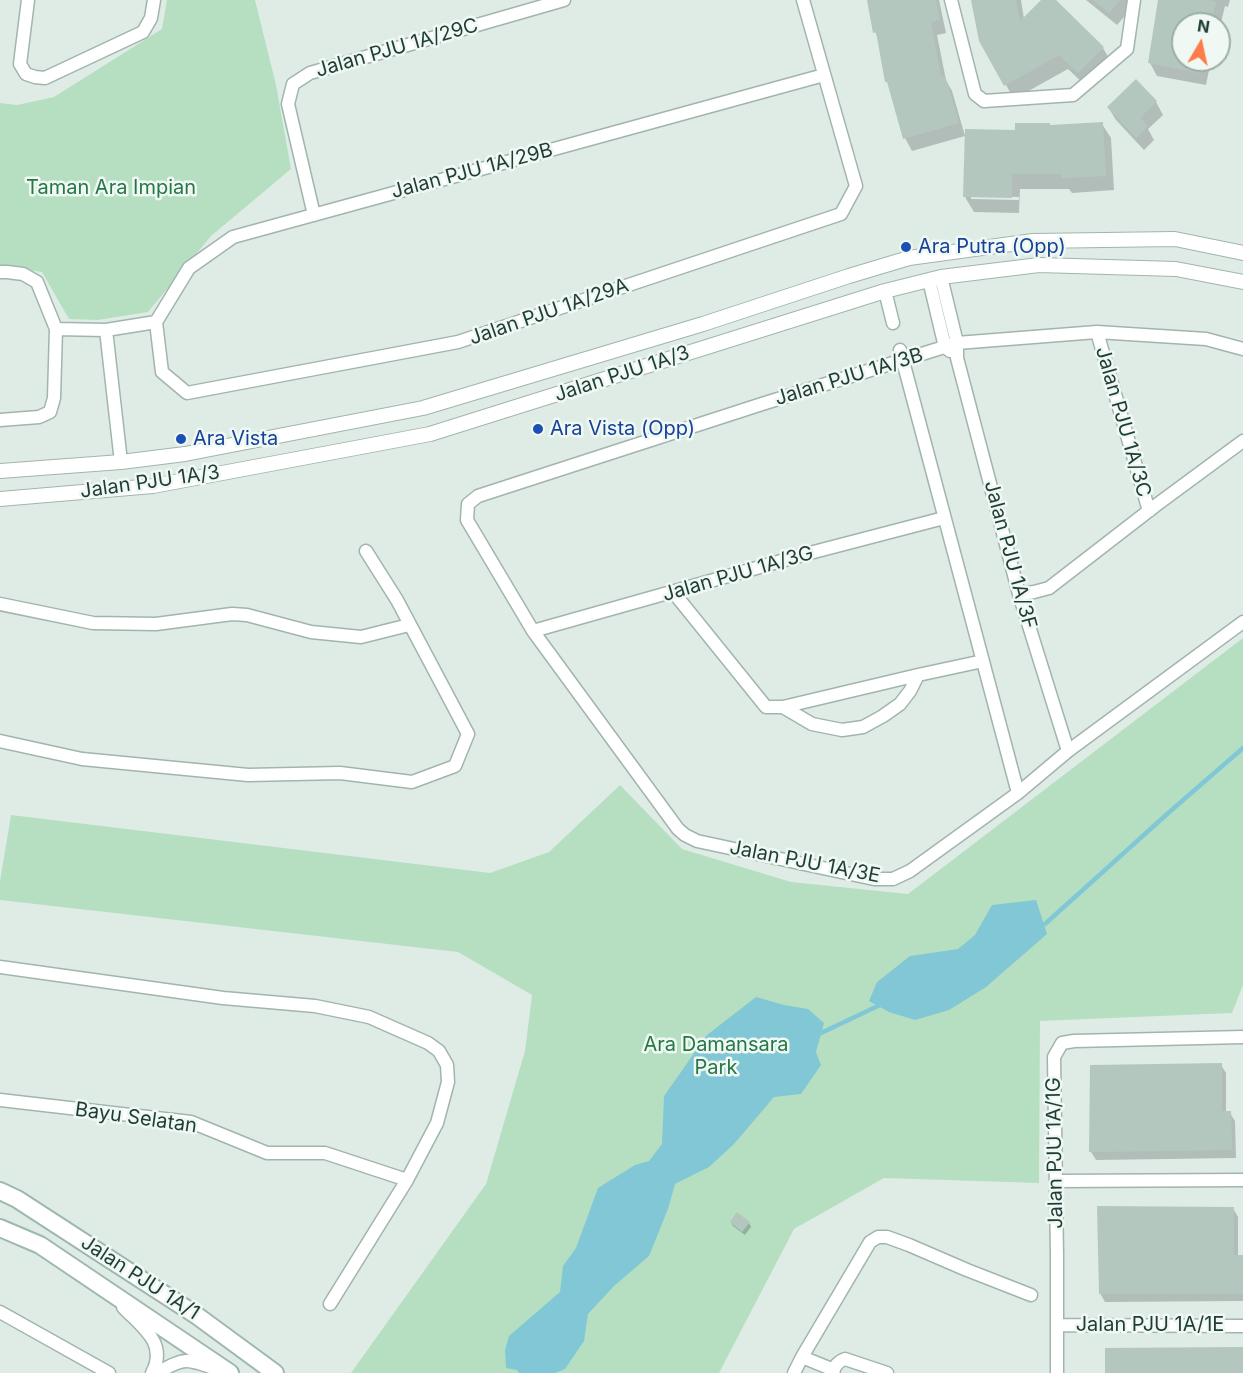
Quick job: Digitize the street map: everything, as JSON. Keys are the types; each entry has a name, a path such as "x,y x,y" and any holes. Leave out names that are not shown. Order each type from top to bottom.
{"main road":[{"name":"Jalan PJU 1A/1","path":"0,1191 17,1199 196,1314 275,1373"},
{"name":"Jalan PJU 1A/1","path":"0,1228 40,1245 230,1373"}],"street":[{"path":"28,0 20,64 26,74 45,78 143,32 151,18 154,0"},
{"name":"Jalan PJU 1A/29C","path":"314,215 288,104 293,84 310,73 564,0"},
{"path":"803,0 824,75"},
{"path":"951,0 975,94 984,101 1073,95 1127,50 1134,0"},
{"name":"Jalan PJU 1A/29B","path":"156,322 189,268 233,237 824,75"},
{"name":"Jalan PJU 1A/29A","path":"156,322 162,372 187,393 458,342 841,214 856,186 824,75"},
{"name":"Jalan PJU 1A/3","path":"0,471 121,462 185,454 423,408 703,324 909,258 1033,240 1175,239 1243,253"},
{"name":"Jalan PJU 1A/3","path":"0,499 153,486 430,434 885,291 935,279 1039,265 1176,269 1243,282"},
{"path":"0,272 23,274 37,282 56,329 54,398 50,412 39,417 0,420"},
{"name":"Jalan PJU 1A/3F","path":"935,279 1019,594 1068,751"},
{"path":"885,291 893,323"},
{"path":"56,329 106,330 156,322"},
{"path":"106,330 121,462"},
{"name":"Jalan PJU 1A/3B","path":"468,504 478,496 762,404 901,356 951,345 1097,332 1206,339 1243,349"},
{"name":"Jalan PJU 1A/3C","path":"1097,332 1149,511"},
{"path":"901,356 1018,793"},
{"path":"1019,594 1050,588 1243,441"},
{"name":"Jalan PJU 1A/3E","path":"468,504 467,520 533,632 684,835 697,841 874,879 893,879 910,871 1018,793 1068,751 1243,622"},
{"name":"Jalan PJU 1A/3G","path":"533,632 806,554 944,518"},
{"path":"0,741 82,759 248,775 340,773 412,782 455,766 468,734 397,600 366,551"},
{"path":"674,593 766,707 783,707 983,661"},
{"path":"0,604 93,623 156,624 232,614 248,615 311,632 361,637 410,625"},
{"path":"783,707 812,724 842,730 863,727 900,704 918,675"},
{"path":"0,967 223,998 315,1006 369,1017 428,1043 439,1051 447,1065 448,1082 438,1123 407,1180 330,1304"},
{"name":"Jalan PJU 1A/1G","path":"1057,1373 1054,1058 1062,1043 1243,1037"},
{"name":"Bayu Selatan","path":"0,1100 191,1122 267,1153 325,1153 407,1180"},
{"path":"1056,1181 1243,1180"},
{"path":"0,1220 40,1245"},
{"path":"794,1373 870,1242 878,1238 887,1237 909,1245 1031,1295"},
{"path":"108,1292 153,1338 158,1350 152,1373"},
{"path":"0,1312 109,1373"},
{"name":"Jalan PJU 1A/1E","path":"1057,1324 1243,1326"},
{"path":"802,1357 834,1371 840,1361 845,1359 887,1373"},
{"path":"158,1373 178,1361 192,1361 226,1373"}],"green space":[{"name":"Taman Ara Impian","path":"167,0 255,0 276,85 291,169 211,236 148,312 98,320 69,319 42,272 0,266 0,103 17,105 54,97 162,29"},
{"name":"Ara Damansara Park","path":"1243,638 1243,985 1232,1013 1040,1021 1039,1183 884,1178 794,1229 719,1373 351,1373 486,1184 525,1051 532,995 458,952 0,900 0,881 11,815 490,873 549,852 620,785 682,849 791,882 908,894"}],"water":[{"path":"1036,900 1047,934 986,987 949,1010 915,1020 889,1012 869,1001 877,982 910,956 958,949 975,935 992,905"},
{"path":"756,997 808,1009 824,1023 816,1052 821,1065 801,1094 774,1097 734,1144 709,1167 675,1184 668,1209 649,1256 614,1286 588,1314 584,1341 565,1369 555,1373 519,1373 517,1370 506,1368 505,1350 509,1336 560,1292 563,1266 576,1248 598,1188 635,1165 649,1161 662,1144 664,1096 707,1035"}],"building":[{"path":"867,0 936,0 940,20 931,22 941,77 945,76 959,123 903,139 887,82 885,82 876,32 873,33"},
{"path":"971,0 1016,0 1020,21 1041,0 1056,0 1104,47 1078,73 1059,55 1004,86 979,41"},
{"path":"1093,0 1120,0 1109,13"},
{"path":"1158,0 1216,2 1214,12 1171,12 1171,68 1148,63"},
{"path":"1136,79 1157,101 1140,118 1148,126 1136,138 1107,107"},
{"path":"1103,122 1106,176 1062,178 1061,174 1012,174 1012,198 963,197 965,129 1015,130 1015,123 1050,123 1050,125"},
{"path":"1222,1063 1222,1111 1231,1111 1232,1150 1089,1152 1090,1065"},
{"path":"1097,1206 1234,1207 1234,1255 1243,1255 1243,1294 1099,1294"},
{"path":"737,1212 750,1222 742,1232 730,1222"},
{"path":"1243,1347 1243,1373 1105,1373 1105,1348"}],"waterway":[{"path":"1040,926 1243,748"},
{"path":"819,1034 882,1004"}],"place":[{"name":"Ara Putra (Opp)","path":"906,247"},
{"name":"Ara Vista (Opp)","path":"538,429"},
{"name":"Ara Vista","path":"181,439"}]}
